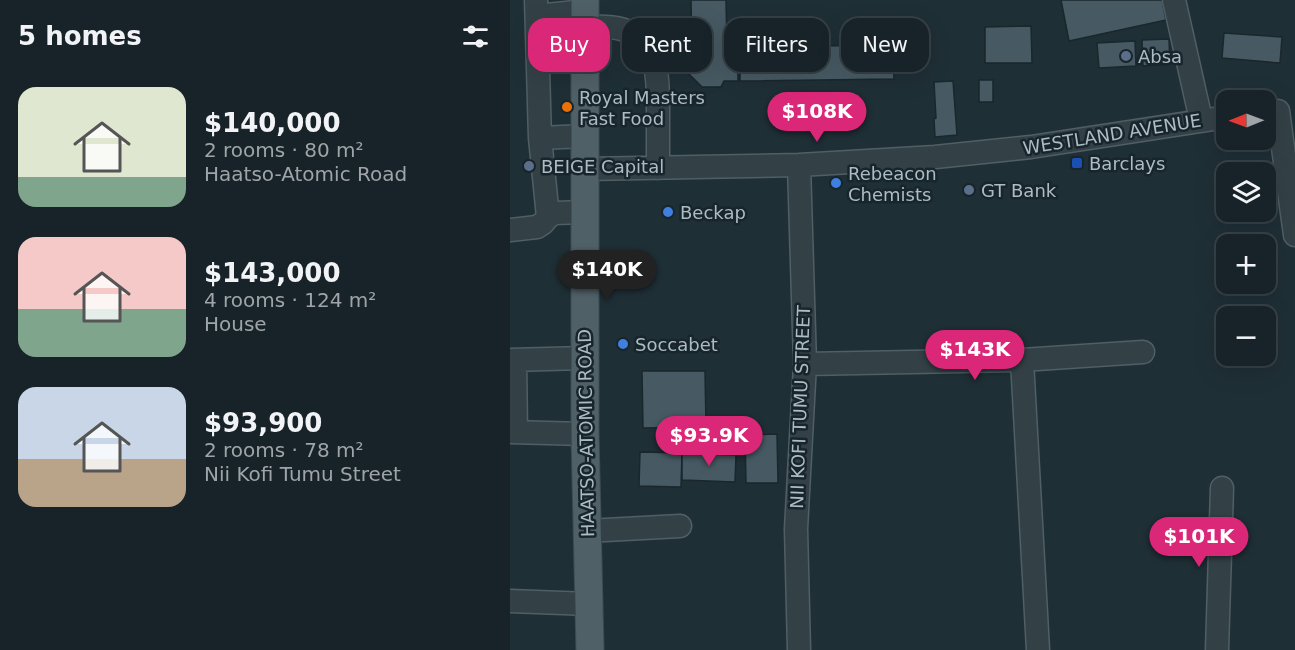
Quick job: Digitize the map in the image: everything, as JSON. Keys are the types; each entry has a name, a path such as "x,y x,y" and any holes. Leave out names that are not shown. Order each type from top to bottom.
{"main road":[{"name":"HAATSO-ATOMIC ROAD","path":"585,13 585,434 590,650"}],"street":[{"path":"1174,0 1201,120"},
{"path":"548,217 540,138 537,8 585,13 631,33 644,42 658,75 648,168"},
{"path":"1280,111 1295,234"},
{"name":"WESTLAND AVENUE","path":"585,169 799,165 876,161 998,151 1216,118"},
{"path":"540,138 585,136"},
{"name":"NII KOFI TUMU STREET","path":"799,165 805,364 796,529 799,650"},
{"path":"510,230 537,227 555,213 585,212"},
{"path":"805,364 1022,360 1143,352"},
{"path":"585,358 512,360 513,432 585,434"},
{"path":"1022,360 1038,650"},
{"path":"1217,650 1222,488"},
{"path":"587,531 680,526"},
{"path":"510,601 589,604"}],"building":[{"path":"691,0 726,0 724,72 738,72 738,81 724,81 721,87 702,87 689,74 689,72 712,72 712,18 691,18"},
{"path":"1061,0 1162,0 1166,20 1069,41"},
{"path":"1031,26 1032,63 985,63 985,27"},
{"path":"1224,33 1282,37 1280,63 1222,58"},
{"path":"1169,39 1170,64 1143,66 1142,40"},
{"path":"1135,41 1136,66 1099,68 1097,43"},
{"path":"829,46 841,46 841,72 894,72 894,79 740,81 740,72 829,72"},
{"path":"979,80 993,80 993,102 979,102"},
{"path":"953,81 957,135 935,137 934,82"},
{"path":"642,371 705,371 706,427 643,428"},
{"path":"777,434 778,483 746,483 745,435"},
{"path":"640,452 682,453 681,487 639,486"},
{"path":"682,453 736,455 735,482 682,480"}],"place":[{"name":"Absa","path":"1126,56"},
{"name":"Royal Masters Fast Food","path":"567,107"},
{"name":"Barclays","path":"1077,163"},
{"name":"BEIGE Capital","path":"529,166"},
{"name":"Rebeacon Chemists","path":"836,183"},
{"name":"GT Bank","path":"969,190"},
{"name":"Beckap","path":"668,212"},
{"name":"Soccabet","path":"623,344"}]}
